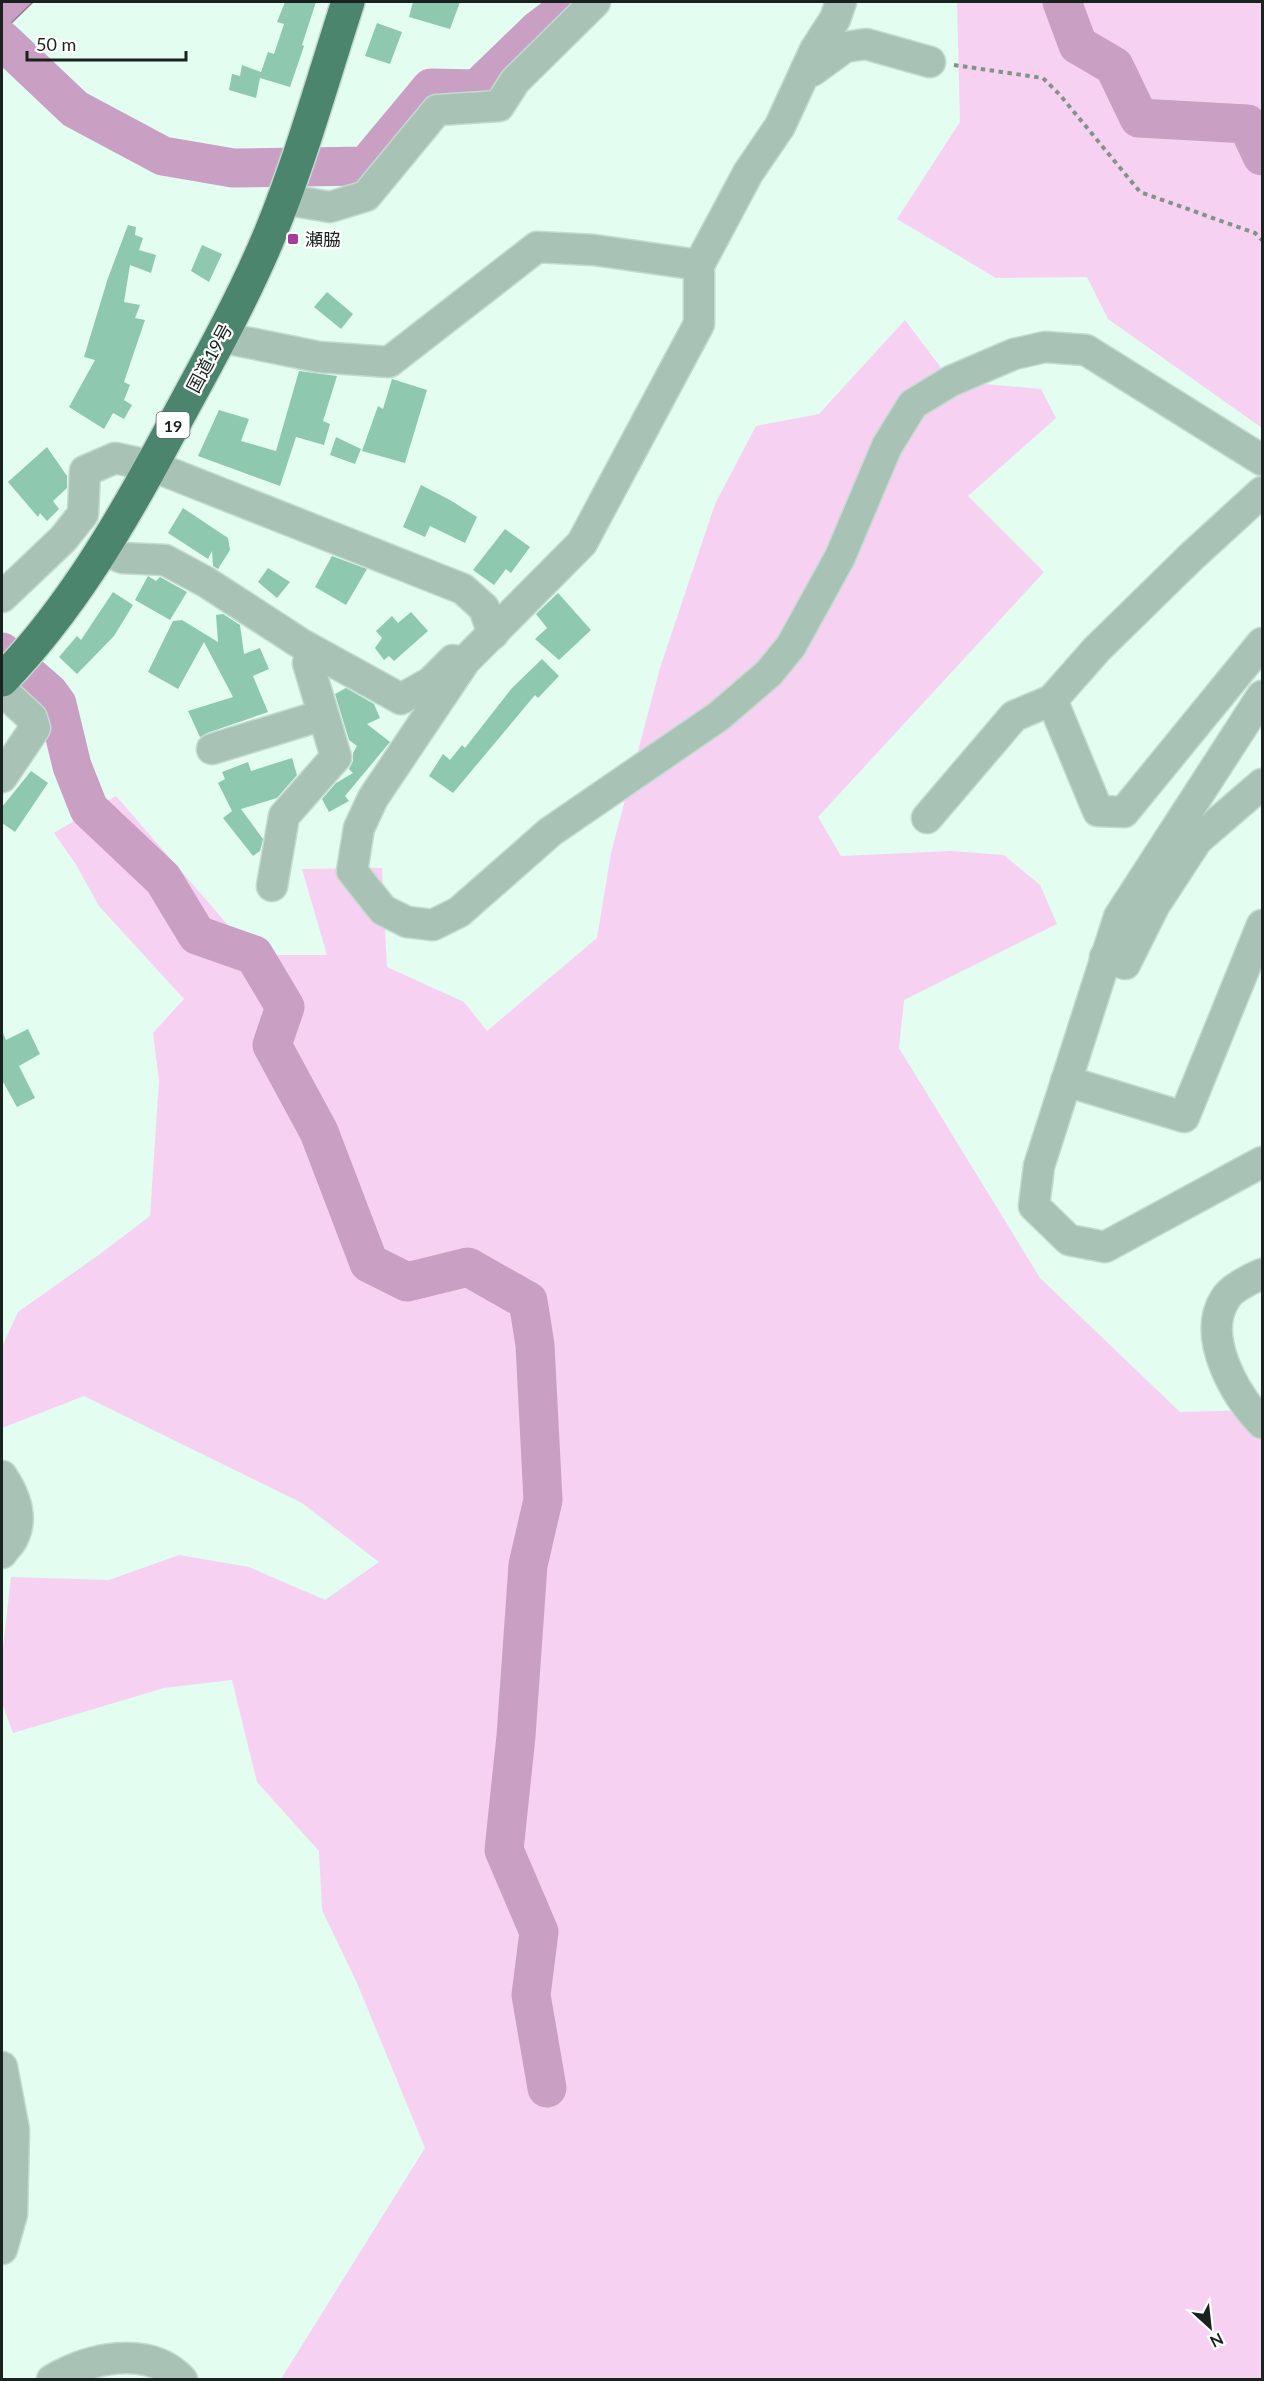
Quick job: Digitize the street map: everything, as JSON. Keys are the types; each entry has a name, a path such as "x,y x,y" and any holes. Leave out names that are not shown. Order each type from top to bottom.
{"highway":[{"name":"国道19号","path":"3,682 40,639 102,550 152,466 220,337 270,234 310,121 348,2"}],"street":[{"path":"282,199 330,207 366,196 437,110 499,106 515,81 595,2"},
{"path":"841,2 835,19 815,50 780,126 748,173 699,265 699,324 582,543 465,661 373,798 359,828 352,871 383,910 407,922 433,925 459,912 550,832 719,717 769,673 791,646 840,557 887,446 913,404 951,381 1014,354 1045,347 1086,350 1263,460"},
{"path":"807,69 812,71 845,47 866,44 930,62"},
{"path":"220,337 319,357 389,362 537,247 594,250 699,265"},
{"path":"2,597 63,539 83,514 85,471 115,458 152,466 463,589 484,608 493,634"},
{"path":"927,818 1014,716 1052,700 1097,649 1191,556 1263,492"},
{"path":"102,550 123,558 165,560 206,582 315,652 401,699 431,681 456,656 465,661"},
{"path":"1052,700 1098,811 1124,812 1263,644"},
{"path":"272,886 284,816 336,757 308,663 315,652"},
{"path":"2,777 35,728 32,718 3,682"},
{"path":"1263,696 1119,917 1039,1166 1034,1206 1069,1240 1105,1247 1263,1162"},
{"path":"213,749 323,715"},
{"path":"1105,957 1125,964 1154,906 1197,840 1263,784"},
{"path":"1066,1081 1184,1117 1263,925"},
{"path":"1263,1274 1250,1279 1225,1298 1216,1327 1222,1363 1253,1413 1263,1423"},
{"path":"2,1476 15,1496 18,1512 14,1538 2,1553"},
{"path":"2,2067 14,2130 12,2214 2,2249"},
{"path":"52,2379 104,2359 129,2357 154,2361 175,2372 182,2379"}],"path":[{"path":"930,62 1043,78 1060,95 1140,192 1255,233 1263,240"}],"shaded area":[{"path":"2,2 33,2 2,32"},
{"path":"957,2 1262,2 1262,428 1108,319 1087,277 996,278 897,219 960,122"},
{"path":"905,320 951,381 1041,389 1056,418 968,496 1044,572 818,817 841,856 951,851 1004,855 1040,885 1057,924 904,1000 899,1048 1040,1278 1180,1412 1262,1410 1262,2379 281,2379 425,2148 357,1983 322,1910 319,1851 257,1782 232,1680 164,1688 13,1733 2,1703 2,1657 11,1577 109,1580 179,1555 249,1567 325,1600 379,1562 302,1503 84,1396 2,1428 2,1347 18,1312 150,1216 159,1081 153,1033 184,999 99,906 75,863 54,833 116,796 254,955 327,955 302,869 382,868 387,967 464,1002 487,1031 597,938 611,853 660,668 715,504 756,426 819,414"}],"building":[{"path":"285,2 316,2 290,87 260,78 256,98 229,90 232,74 240,76 242,65 261,72 268,52 274,54 284,24 277,22"},
{"path":"413,2 460,2 450,29 409,17"},
{"path":"377,23 402,32 390,64 365,56"},
{"path":"128,225 136,227 135,235 143,238 139,250 156,255 151,273 130,265 124,302 140,305 135,318 145,320 124,382 130,385 124,400 132,405 124,419 113,413 104,429 69,407 95,360 84,357 108,278"},
{"path":"202,245 222,254 209,282 191,271"},
{"path":"327,292 353,314 341,329 314,307"},
{"path":"299,371 337,376 323,421 330,424 324,445 296,437 280,486 198,456 219,410 249,419 241,441 276,451"},
{"path":"392,379 427,390 405,463 362,451 378,406 383,409"},
{"path":"336,437 361,449 355,464 330,455"},
{"path":"47,447 67,476 67,488 53,501 59,509 47,521 40,513 38,517 8,482"},
{"path":"421,485 477,517 465,543 430,526 425,537 403,527"},
{"path":"183,508 228,538 230,550 218,569 213,566 212,551 208,559 168,533"},
{"path":"505,529 530,547 511,573 506,569 494,585 473,570"},
{"path":"332,556 367,569 346,605 315,587"},
{"path":"268,568 290,582 277,598 258,582"},
{"path":"148,576 156,581 160,577 187,592 170,620 135,600"},
{"path":"113,592 133,605 114,636 77,674 59,657 77,636 81,640"},
{"path":"558,593 591,630 559,660 535,639 547,628 536,614"},
{"path":"411,612 428,631 394,661 389,656 384,660 375,648 382,638 376,631 392,616 398,623"},
{"path":"223,614 240,625 244,654 260,648 269,669 253,676 268,712 200,737 188,711 233,697 204,642 178,689 148,672 173,621 182,620 218,642 216,615"},
{"path":"542,659 559,676 538,698 535,695 453,793 429,776 443,754 450,760 462,745 465,748 512,688"},
{"path":"346,688 374,704 380,718 367,724 390,742 345,796 349,801 329,812 322,799 336,783 353,773 349,769 357,746 349,740 335,694"},
{"path":"292,758 297,775 277,798 241,809 263,839 260,851 253,856 223,818 232,811 218,783 225,779 222,772 248,762 251,771"},
{"path":"31,771 48,783 15,832 2,823 2,807"},
{"path":"28,1029 40,1054 19,1066 35,1098 17,1107 2,1080 2,1031 6,1040"}],"waterway":[{"path":"2,40 75,109 163,156 233,168 366,166 431,88 477,89 538,30 575,2"},
{"path":"1062,2 1078,45 1114,66 1139,118 1247,124 1262,156"},
{"path":"2,652 49,693 57,704 72,766 89,809 163,879 197,935 254,955 285,1007 272,1045 319,1132 369,1263 407,1282 468,1267 528,1301 535,1345 543,1500 528,1565 516,1736 504,1850 539,1932 531,1995 547,2088"}],"place":[{"name":"瀬脇","path":"293,239"}]}
